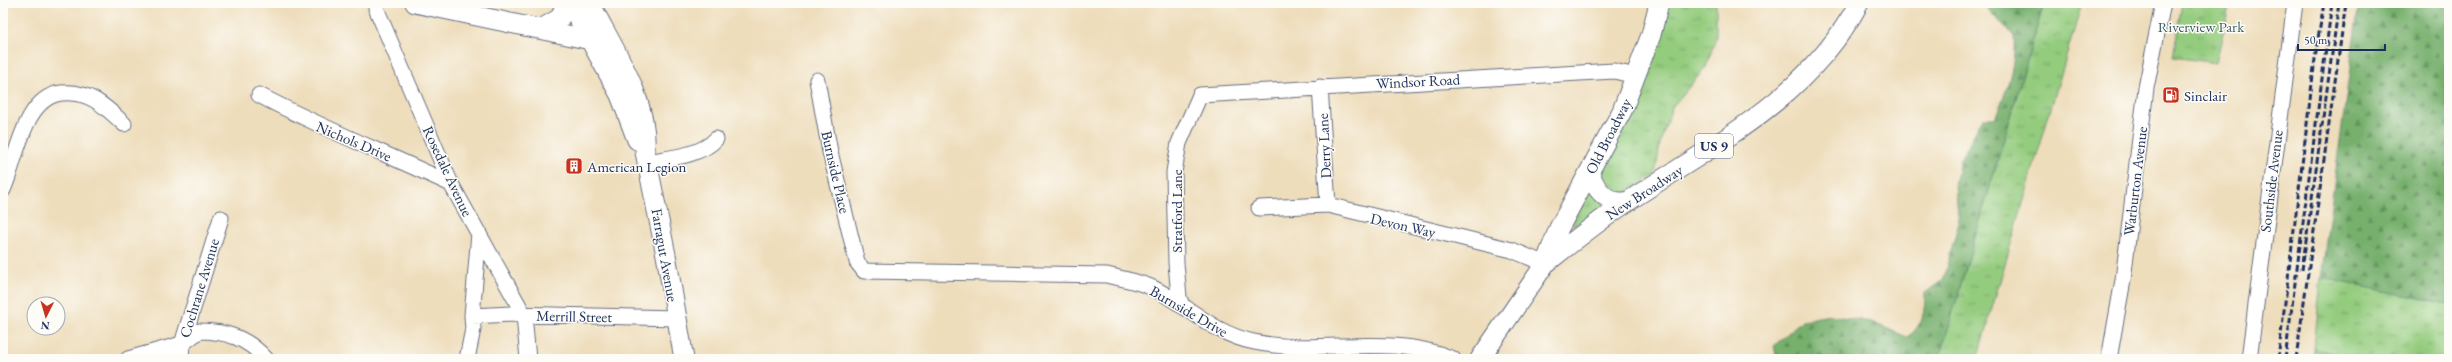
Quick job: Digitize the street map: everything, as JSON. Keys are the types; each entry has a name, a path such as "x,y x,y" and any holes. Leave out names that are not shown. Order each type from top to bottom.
{"main road":[{"path":"415,3 590,40 609,41"},
{"path":"541,29 560,18 566,3"},
{"name":"Farragut Avenue","path":"570,3 620,95 637,141 646,157"},
{"name":"Farragut Avenue","path":"590,3 638,101 646,139 646,157 666,256 684,359"},
{"name":"Old Broadway","path":"1545,264 1559,228 1590,173 1622,111 1651,35 1659,3"},
{"name":"New Broadway","path":"1545,264 1629,201 1743,128 1784,96 1822,57 1841,32 1859,3"},
{"path":"1590,173 1596,187 1604,196 1621,203 1629,201"},
{"name":"US 9","path":"1480,359 1545,264"}],"street":[{"name":"Rosedale Avenue","path":"377,3 376,8 451,184 524,315 528,359"},
{"name":"Warburton Avenue","path":"2109,359 2128,241 2146,88 2163,3"},
{"name":"Southside Avenue","path":"2248,359 2296,3"},
{"name":"Windsor Road","path":"1200,95 1614,71 1636,76"},
{"name":"Burnside Place","path":"817,80 830,152 856,262"},
{"name":"Derry Lane","path":"1320,87 1328,205"},
{"path":"3,190 12,169 24,129 34,109 43,99 53,94 70,92 81,94 98,100 124,124"},
{"name":"Nichols Drive","path":"259,95 315,124 370,146 451,184"},
{"name":"Stratford Lane","path":"1182,306 1179,297 1176,263 1174,172 1179,143 1200,95"},
{"path":"646,157 677,157 712,144 716,139"},
{"name":"Devon Way","path":"1259,208 1328,205 1512,250 1545,264"},
{"name":"Cochrane Avenue","path":"181,359 182,344 221,218"},
{"path":"467,359 473,329 472,316 479,233"},
{"name":"Burnside Drive","path":"856,262 864,271 1106,275 1132,280 1154,288 1205,322 1231,336 1256,342 1289,345 1381,345 1438,354 1453,359"},
{"name":"Merrill Street","path":"472,316 524,315 676,318"},
{"path":"128,359 182,344 199,331 227,333 244,340 266,359"}],"green space":[{"path":"1663,3 1716,3 1716,38 1706,67 1672,107 1660,143 1655,175 1574,227 1575,211"},
{"path":"1987,3 2044,3 1939,359 1777,359 1774,346 1802,320 1830,315 1871,322 1907,337 1917,328 1920,323 1924,312 1925,293 1943,280 1959,222 1955,186 1960,160 1983,118 1995,118 2010,78 2014,57 2014,35 1992,14 1986,6"},
{"path":"2044,3 2082,3 1977,359 1939,359"},
{"name":"Riverview Park","path":"2182,3 2230,3 2216,63 2173,57"},
{"path":"2359,3 2449,3 2449,304 2321,278"},
{"path":"2321,278 2449,304 2449,359 2356,359 2314,349"},
{"path":"2314,349 2356,359 2313,359"}],"railway":[{"path":"2278,359 2316,51 2324,3"},
{"path":"2285,359 2332,3"},
{"path":"2302,270 2339,3"},
{"path":"2296,359 2346,3"}],"place":[{"name":"Sinclair","path":"2171,95"},
{"name":"American Legion","path":"574,166"}]}
